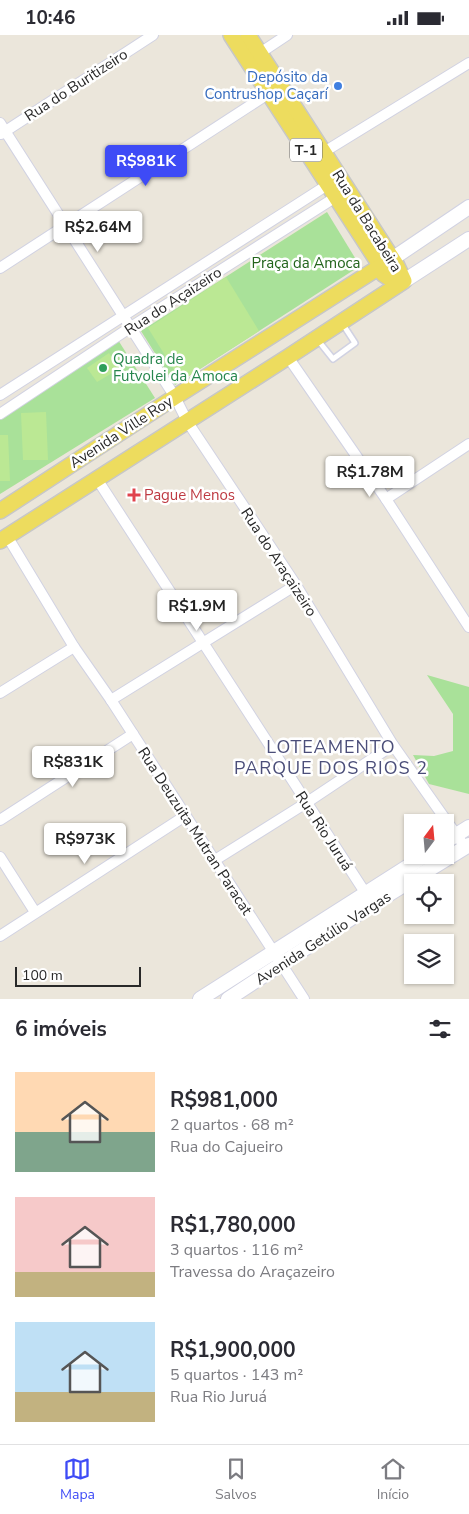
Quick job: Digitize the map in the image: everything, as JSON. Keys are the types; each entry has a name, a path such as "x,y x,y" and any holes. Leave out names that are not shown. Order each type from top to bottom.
{"main road":[{"name":"Rua da Bacabeira","path":"231,35 324,152 338,188"},
{"name":"Rua da Bacabeira","path":"248,35 260,53 274,90 386,262 382,274 401,283"},
{"name":"Avenida Ville Roy","path":"0,511 469,207"},
{"name":"Avenida Ville Roy","path":"3,538 288,357 469,239"},
{"path":"454,837 469,827"},
{"name":"Avenida Getúlio Vargas","path":"200,999 273,952 467,846"},
{"name":"Avenida Getúlio Vargas","path":"228,999 281,965 415,864"}],"street":[{"name":"Rua do Buritizeiro","path":"2,130 153,35"},
{"path":"260,53 287,35"},
{"path":"324,152 469,63"},
{"path":"0,268 274,90"},
{"name":"Rua do Araçaizeiro","path":"2,130 131,327 175,397 187,421 296,585 436,814"},
{"name":"Rua do Açaizeiro","path":"0,395 123,315 338,188"},
{"name":"Rua do Açaizeiro","path":"0,413 338,188"},
{"path":"288,357 386,499 469,627"},
{"path":"386,499 469,444"},
{"name":"Rua Rio Juruá","path":"97,479 370,899"},
{"name":"Rua Deuzuita Mutran Paracat","path":"3,538 111,700 304,999"},
{"path":"111,700 296,585"},
{"path":"0,693 74,647"},
{"path":"0,820 133,734"},
{"path":"215,860 306,803 393,745"},
{"path":"0,935 185,816"},
{"name":"Rua do Araçaizeiro","path":"454,840 467,846"},
{"path":"0,857 35,913"}],"lane":[{"path":"316,339 333,359 355,343 341,322"}],"green space":[{"name":"Praça da Amoca","path":"327,212 360,266 175,385 141,331"},
{"path":"226,277 259,331 181,381 148,328"},
{"path":"118,340 155,398 0,494 0,418"},
{"name":"Quadra de Futvolei da Amoca","path":"109,353 119,369 97,382 87,368"},
{"path":"46,412 48,460 23,460 21,413"},
{"path":"0,435 8,435 10,481 0,481"},
{"path":"427,675 469,687 469,794 429,784 413,755 434,756 453,751 453,714"}],"place":[{"name":"Depósito da Contrushop Caçarí","path":"338,86"},
{"name":"Quadra de Futvolei da Amoca","path":"103,368"},
{"name":"Pague Menos","path":"134,495"}],"district":[{"name":"LOTEAMENTO PARQUE DOS RIOS 2","path":"331,758"}]}
